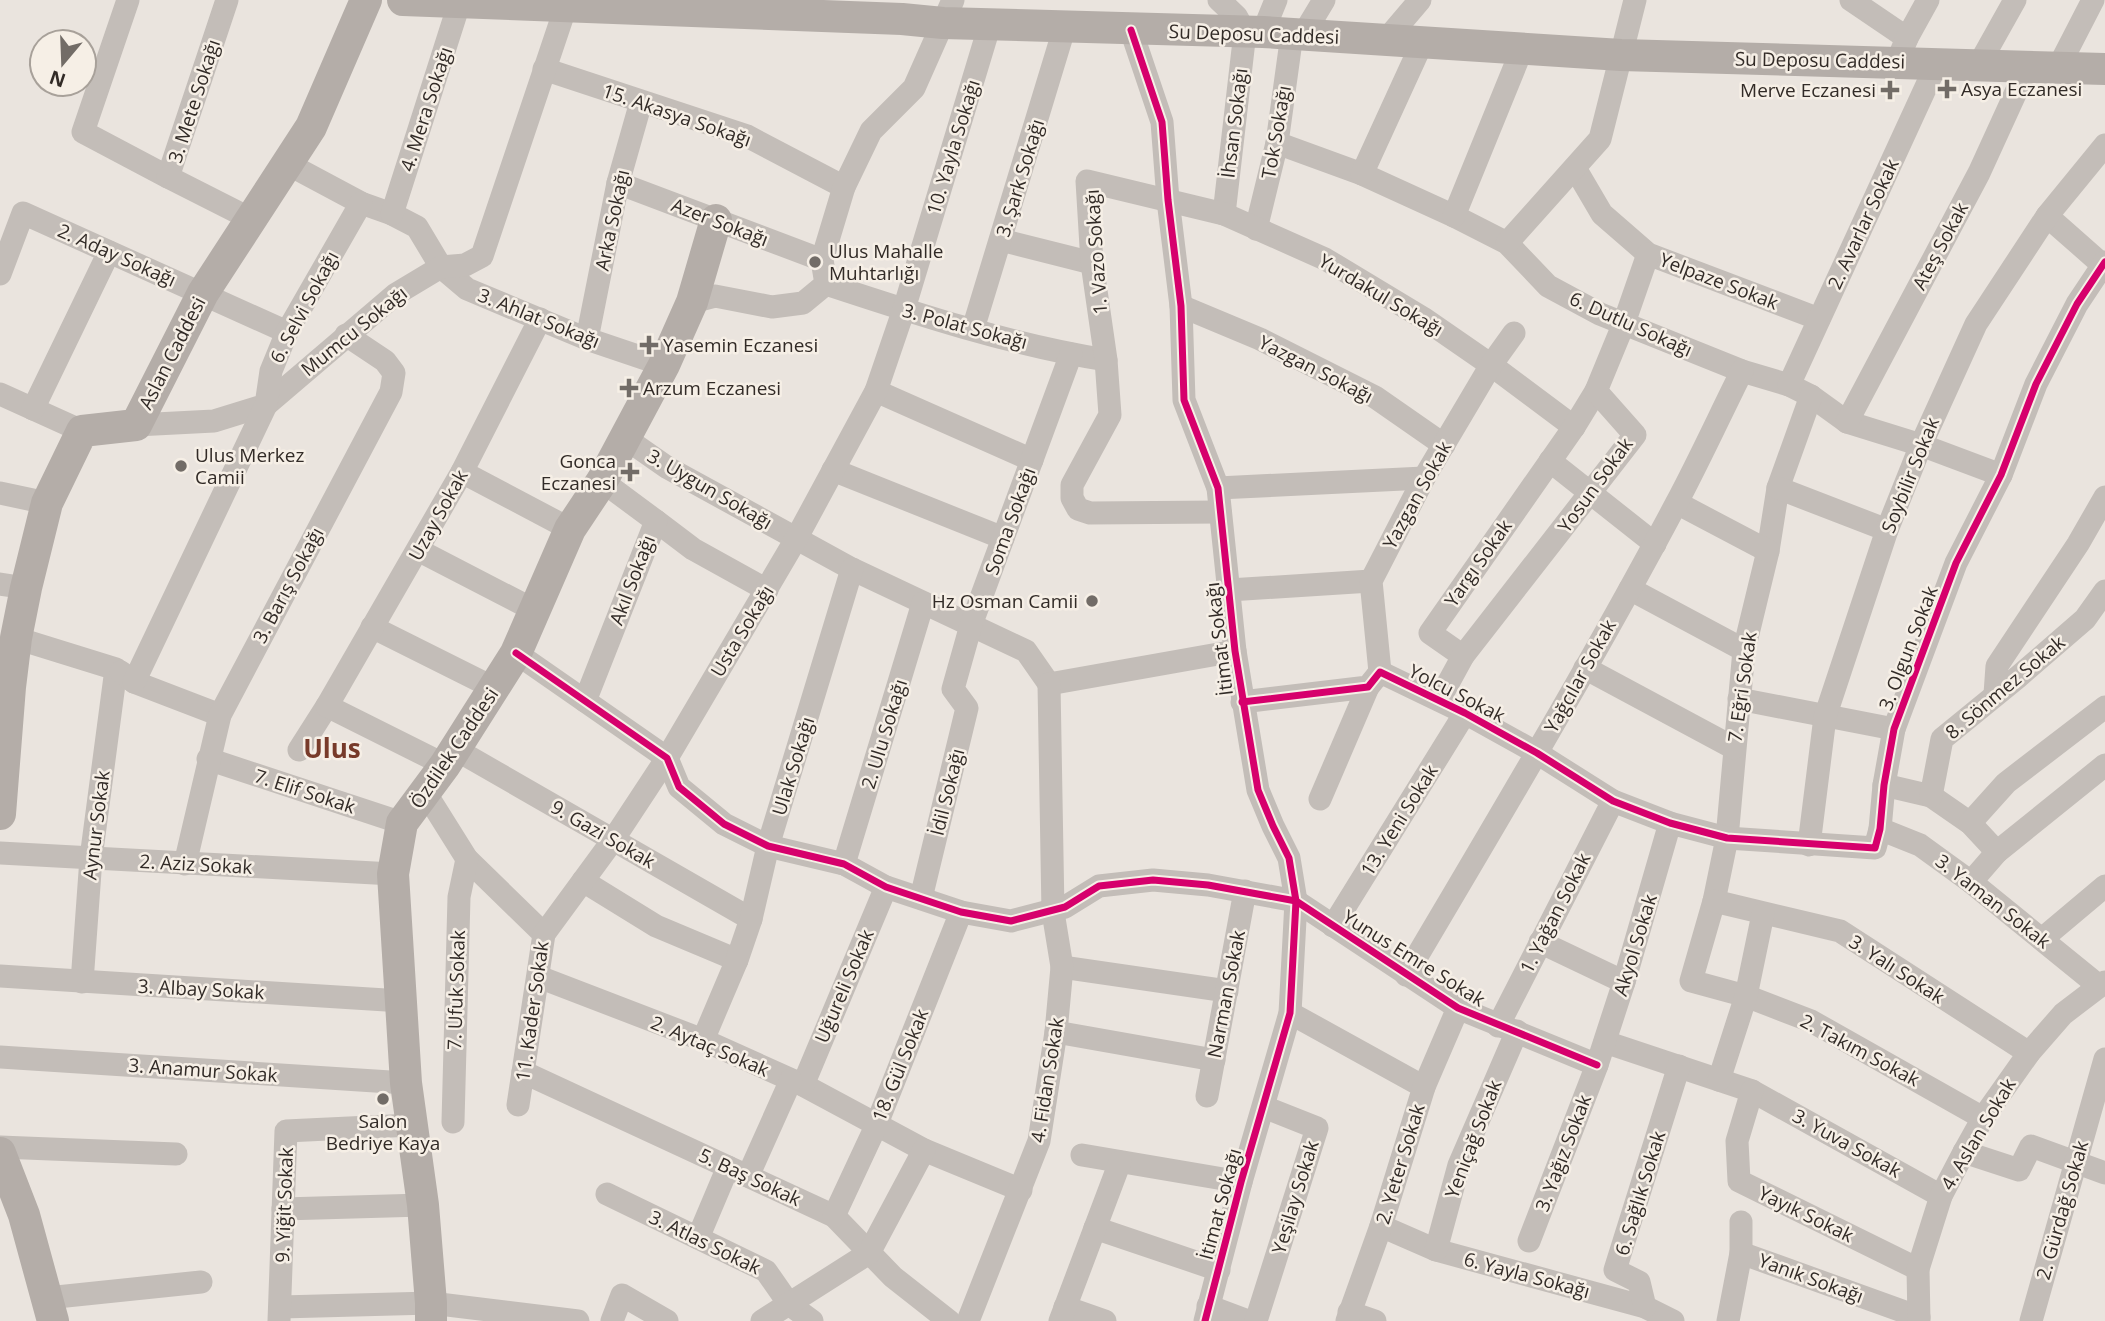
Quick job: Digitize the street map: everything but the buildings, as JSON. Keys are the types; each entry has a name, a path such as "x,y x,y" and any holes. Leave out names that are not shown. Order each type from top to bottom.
{"main road":[{"name":"Aslan Caddesi","path":"82,431 136,425 202,293 311,127 366,0"},
{"name":"Su Deposu Caddesi","path":"403,0 459,4 500,2 948,11 990,24 1276,33 1622,55 1902,50 1937,63 2105,69"},
{"name":"Özdilek Caddesi","path":"431,1312 423,1205 406,1083 393,874 402,823 450,757 516,653 570,529 602,481 664,366 692,302 716,220"},
{"path":"0,814 5,686 16,638 13,586 47,503 82,431"},
{"path":"0,1153 24,1214 50,1310"}],"street":[{"name":"3. Mete Sokağı","path":"128,0 83,132 168,177 227,0"},
{"path":"1219,0 1236,16 1276,33"},
{"path":"1276,0 1276,33"},
{"path":"1276,33 1324,0"},
{"path":"1386,40 1420,0"},
{"path":"1507,243 1600,139 1635,0"},
{"path":"1852,0 1902,50 1928,0"},
{"path":"1978,66 2015,0"},
{"path":"2059,68 2092,0"},
{"name":"Mumcu Sokağı","path":"136,425 214,421 266,404 396,294 441,267 465,265 482,256 567,3"},
{"name":"4. Mera Sokağı","path":"393,214 459,4"},
{"path":"692,302 715,296 772,307 803,303 825,284 822,260 844,187 871,131 914,88 948,11"},
{"name":"10. Yayla Sokağı","path":"904,309 990,24"},
{"name":"3. Şark Sokağı","path":"973,329 1065,26"},
{"name":"İtimat Sokağı","path":"1131,30 1162,122 1181,306 1185,400 1218,488 1235,651 1258,790 1289,858 1296,901 1290,1013 1241,1182 1207,1314"},
{"name":"Tok Sokağı","path":"1256,229 1277,143 1276,33"},
{"name":"İhsan Sokağı","path":"1224,214 1276,33"},
{"path":"1362,174 1422,43"},
{"path":"1454,216 1522,49"},
{"name":"2. Avarlar Sokak","path":"1789,384 1937,63"},
{"name":"Ateş Sokak","path":"1847,422 1979,173 2027,68"},
{"name":"15. Akasya Sokağı","path":"544,69 747,136 844,187"},
{"name":"Arka Sokağı","path":"587,339 618,183 641,102"},
{"name":"6. Dutlu Sokağı","path":"1277,143 1362,174 1507,243 1548,286 1600,314 1742,371 1789,384 1847,422 1921,445 2001,475"},
{"name":"Soybilir Sokak","path":"1809,845 1825,717 1887,530 1921,445 1976,324 2047,216 2105,145"},
{"name":"3. Ahlat Sokağı","path":"288,164 361,203 393,214 417,228 441,267 467,289 587,339 664,366"},
{"name":"Yelpaze Sokak","path":"1575,168 1602,214 1648,254 1819,319"},
{"path":"168,177 251,219"},
{"name":"1. Vazo Sokağı","path":"1168,200 1087,181 1092,263 1107,360 1110,415 1072,485 1072,498 1078,509 1090,513 1220,512"},
{"name":"Azer Sokağı","path":"618,183 822,260"},
{"name":"Yurdakul Sokağı","path":"1168,200 1224,214 1325,259 1423,318 1574,427"},
{"name":"6. Selvi Sokağı","path":"125,675 266,404 271,370 287,332 361,203"},
{"name":"2. Aday Sokağı","path":"0,274 23,213 287,332"},
{"path":"2047,216 2104,265"},
{"path":"1001,240 1092,263"},
{"path":"33,409 109,252"},
{"path":"1596,391 1648,254"},
{"name":"3. Olgun Sokak","path":"1880,829 1884,785 1894,729 1956,563 2001,475 2036,384 2077,304 2104,265"},
{"name":"3. Polat Sokağı","path":"825,284 973,329 1071,354 1107,360"},
{"name":"Yazgan Sokağı","path":"1181,306 1260,339 1375,397 1444,445"},
{"name":"Usta Sokağı","path":"544,934 613,840 667,758 767,590 876,391 904,309"},
{"name":"Uzay Sokak","path":"299,750 462,472 540,319"},
{"name":"Yazgan Sokak","path":"1371,581 1424,478 1491,365 1514,333"},
{"name":"3. Barış Sokağı","path":"185,864 220,715 391,392 394,373 385,361 346,335"},
{"name":"Soma Sokağı","path":"953,689 971,625 1071,354"},
{"name":"Yağcılar Sokak","path":"1406,975 1630,589 1677,503 1742,371"},
{"path":"876,391 1032,460"},
{"name":"Yargı Sokak","path":"1463,656 1430,633 1574,427 1596,391"},
{"name":"Yosun Sokak","path":"1439,700 1463,656 1635,435 1596,391"},
{"path":"0,394 82,431"},
{"name":"7. Eğri Sokak","path":"1691,981 1714,901 1727,838 1744,650 1768,551 1778,488 1811,396"},
{"name":"3. Uygun Sokağı","path":"625,438 668,468 852,569 1026,651 1049,684"},
{"path":"1550,461 1654,544"},
{"path":"832,470 1003,538"},
{"path":"462,472 570,529"},
{"path":"1218,488 1424,478"},
{"name":"Akıl Sokağı","path":"585,701 656,520 602,481"},
{"path":"1778,488 1887,530"},
{"path":"0,493 47,503"},
{"path":"1995,694 1997,666 2078,544 2105,497"},
{"path":"1677,503 1768,551"},
{"path":"656,520 694,549 767,590"},
{"path":"418,550 534,610"},
{"name":"Ulak Sokağı","path":"703,1041 751,919 768,846 852,569"},
{"path":"1229,590 1371,581 1374,680 1320,799"},
{"path":"1630,589 1744,650"},
{"name":"8. Sönmez Sokak","path":"1931,796 1942,739 2085,619 2105,591"},
{"name":"2. Ulu Sokağı","path":"844,864 923,603"},
{"path":"372,627 494,688"},
{"path":"16,638 125,675 220,715"},
{"path":"1049,684 1235,651"},
{"path":"516,653 667,758 679,787 724,824 768,846 844,864 886,887 961,912 1011,921 1053,912 1099,886 1153,880 1208,884 1296,901"},
{"path":"1585,668 1734,748"},
{"name":"Aynur Sokak","path":"82,982 91,858 125,675"},
{"path":"1242,702 1374,680"},
{"name":"Yolcu Sokak","path":"1374,680 1439,700 1537,753"},
{"name":"4. Fidan Sokak","path":"968,1321 1039,1141 1056,1032 1062,967 1053,912 1049,684"},
{"name":"İdil Sokağı","path":"921,898 967,708 953,689"},
{"path":"1738,699 1894,729"},
{"path":"327,706 450,757"},
{"path":"1970,823 2006,783 2105,707"},
{"name":"13. Yeni Sokak","path":"1333,926 1465,713"},
{"path":"1537,753 1613,802 1670,823 1727,838 1875,848 1880,829"},
{"name":"9. Gazi Sokak","path":"450,757 613,840 751,919"},
{"name":"7. Elif Sokak","path":"208,759 402,823"},
{"path":"1971,882 1997,852 2105,765"},
{"path":"1884,785 1931,796 1970,823 1997,852"},
{"name":"11. Kader Sokak","path":"425,792 467,859 544,934 518,1105"},
{"name":"1. Yağan Sokak","path":"1507,1028 1540,942 1613,802"},
{"name":"Akyol Sokak","path":"1597,1065 1670,823"},
{"name":"3. Yaman Sokak","path":"1880,829 1920,845 2102,984"},
{"name":"2. Aziz Sokak","path":"0,853 393,874"},
{"name":"7. Ufuk Sokak","path":"453,1122 459,897 467,859"},
{"path":"583,881 656,926 737,960"},
{"path":"2042,939 2105,886"},
{"name":"Uğureli Sokak","path":"698,1238 738,1171 797,1083 886,887"},
{"name":"Narman Sokak","path":"1207,1097 1245,891"},
{"name":"Yunus Emre Sokak","path":"1296,901 1458,1008 1597,1065"},
{"name":"3. Yalı Sokak","path":"1714,901 1840,931 2029,1053"},
{"name":"18. Gül Sokak","path":"834,1216 876,1126 961,912"},
{"path":"1719,1080 1746,996 1763,914"},
{"path":"1540,942 1624,982"},
{"path":"1062,967 1227,992"},
{"name":"3. Albay Sokak","path":"0,976 402,1001"},
{"name":"2. Aytaç Sokak","path":"539,977 703,1041 797,1083 924,1150 1021,1190"},
{"name":"2. Takım Sokak","path":"1691,981 1746,996 1811,1021 1983,1118"},
{"name":"4. Aslan Sokak","path":"1919,1319 1918,1269 1941,1196 1964,1152 1983,1118 2029,1053 2063,1014 2102,984"},
{"name":"2. Yeter Sokak","path":"1348,1316 1381,1226 1424,1087 1458,1008"},
{"path":"1290,1013 1424,1087"},
{"name":"Yeniçağ Sokak","path":"1436,1250 1459,1165 1507,1028"},
{"path":"1056,1032 1214,1060"},
{"name":"3. Yuva Sokak","path":"1605,1042 1752,1091 1941,1196"},
{"name":"3. Anamur Sokak","path":"0,1058 406,1083"},
{"name":"2. Gürdağ Sokak","path":"2031,1321 2105,1059"},
{"name":"3. Yağız Sokak","path":"1529,1241 1597,1065"},
{"name":"6. Sağlık Sokak","path":"1645,1307 1639,1282 1615,1270 1679,1066"},
{"name":"5. Baş Sokak","path":"523,1072 834,1216 893,1277 949,1321"},
{"name":"Yayık Sokak","path":"1752,1091 1737,1141 1739,1181 1918,1269"},
{"name":"Yeşilay Sokak","path":"1256,1321 1317,1128 1264,1107"},
{"name":"9. Yiğit Sokak","path":"280,1314 286,1130 412,1125"},
{"path":"1964,1152 2019,1170 2031,1146 2105,1173"},
{"path":"0,1147 176,1154"},
{"path":"762,1321 869,1253 924,1150"},
{"path":"1083,1155 1241,1182"},
{"path":"1105,1321 1063,1314 1120,1162"},
{"name":"3. Atlas Sokak","path":"607,1194 766,1271 789,1304 812,1321"},
{"path":"283,1209 423,1205"},
{"path":"1728,1321 1741,1253 1741,1222"},
{"name":"6. Yayla Sokağı","path":"1381,1226 1436,1250 1645,1307 1674,1321"},
{"path":"1095,1228 1219,1270"},
{"name":"Yanık Sokağı","path":"1741,1253 1919,1319"},
{"path":"50,1310 201,1282"},
{"path":"612,1321 622,1295 667,1321"},
{"path":"280,1314 431,1312 578,1321"},
{"path":"1207,1314 1248,1321"},
{"path":"1348,1316 1375,1321"}],"cycle path":[{"path":"1131,30 1162,122 1181,306 1184,400 1218,488 1235,651 1258,790 1289,858 1296,901 1290,1013 1241,1182 1205,1321"},
{"path":"1242,702 1368,687 1380,672 1465,713 1537,753 1613,801 1670,823 1727,838 1875,848 1894,729 1956,563 2001,475 2036,384 2077,304 2105,262"},
{"path":"516,653 667,758 679,787 724,824 768,846 844,864 886,887 961,912 1011,921 1065,907 1099,886 1153,880 1208,885 1296,901 1458,1008 1597,1065"}],"place":[{"name":"Asya Eczanesi","path":"1947,89"},
{"name":"Merve Eczanesi","path":"1890,90"},
{"name":"Ulus Mahalle Muhtarlığı","path":"815,262"},
{"name":"Yasemin Eczanesi","path":"649,345"},
{"name":"Arzum Eczanesi","path":"629,388"},
{"name":"Ulus Merkez Camii","path":"181,466"},
{"name":"Gonca Eczanesi","path":"630,472"},
{"name":"Hz Osman Camii","path":"1092,601"},
{"name":"Salon Bedriye Kaya","path":"383,1099"}],"district":[{"name":"Ulus","path":"332,748"}]}
